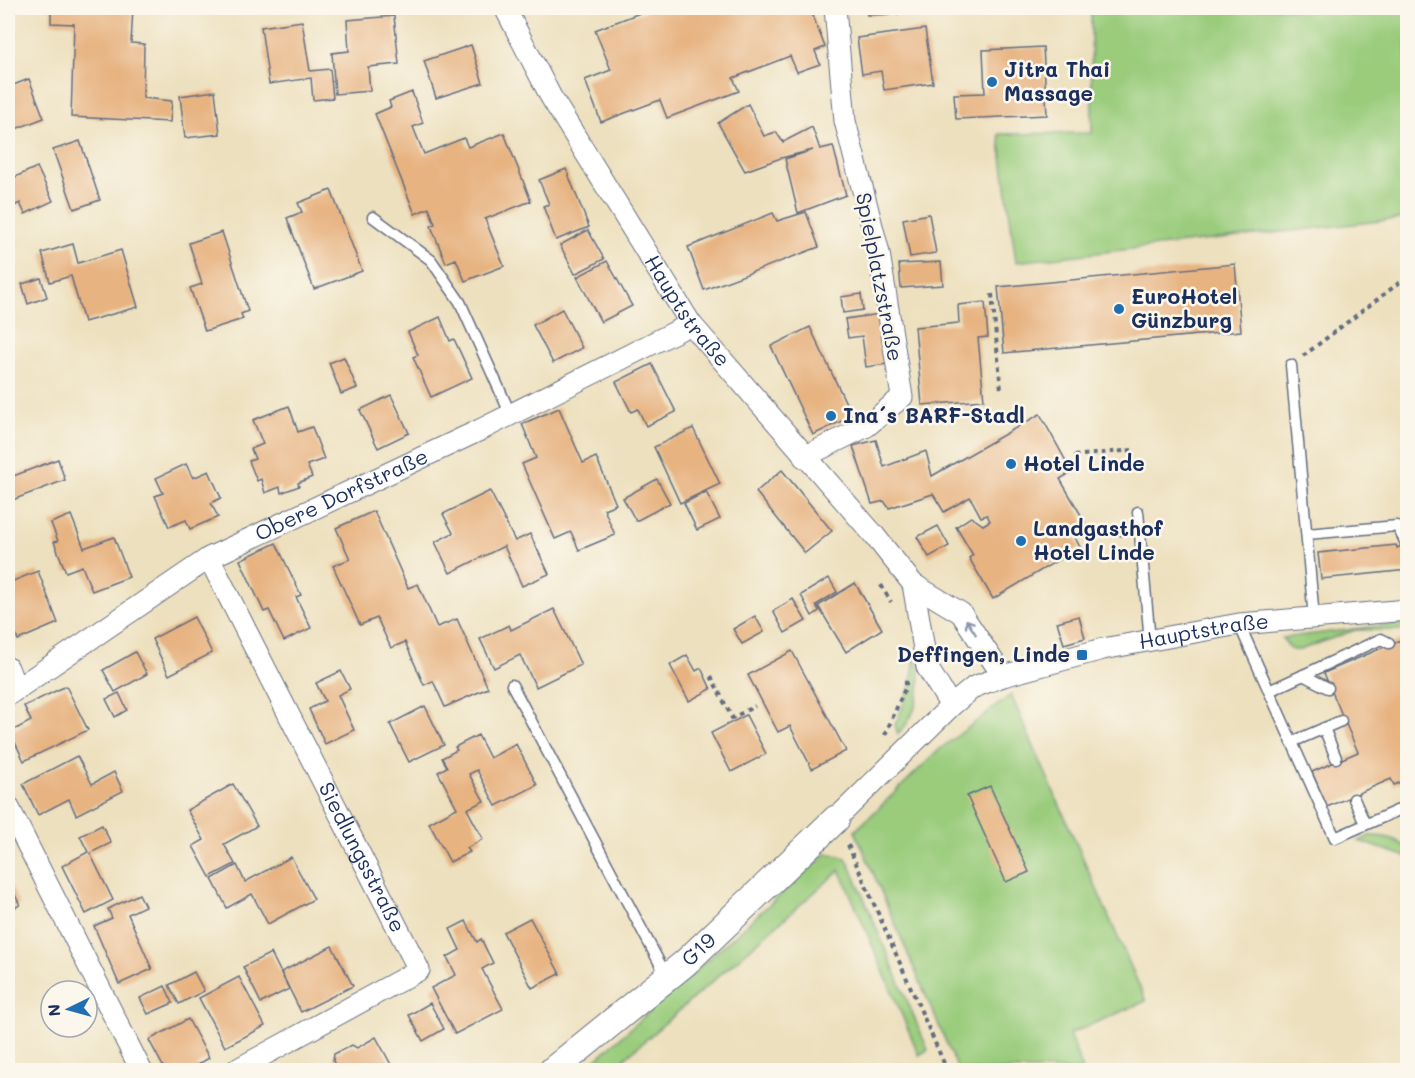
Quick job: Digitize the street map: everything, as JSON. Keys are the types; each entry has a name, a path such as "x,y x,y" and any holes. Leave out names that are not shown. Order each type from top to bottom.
{"street":[{"name":"Hauptstraße","path":"505,8 551,97 691,324 874,535 913,584 962,613 1003,676"},
{"name":"Spielplatzstraße","path":"804,457 867,426 902,397 879,253 844,121 835,8"},
{"name":"Obere Dorfstraße","path":"12,692 209,558 691,324"},
{"name":"Siedlungsstraße","path":"209,558 419,970 236,1071"},
{"name":"Hauptstraße","path":"913,584 927,667 951,706"},
{"name":"Hauptstraße","path":"836,819 951,706 974,687 1003,676 1103,650 1239,624 1407,610"},
{"path":"8,668 12,692"},
{"path":"8,806 141,1071"},
{"name":"G19","path":"543,1067 667,977 836,819"}],"lane":[{"path":"373,217 431,260 460,302 510,413"},
{"path":"1291,365 1314,618"},
{"path":"1138,512 1150,641"},
{"path":"1307,534 1402,525 1406,543"},
{"path":"1239,624 1335,838 1407,806"},
{"path":"1269,690 1382,639 1389,643"},
{"path":"1303,675 1328,688"},
{"path":"512,685 667,977"},
{"path":"1292,742 1341,721"},
{"path":"1324,728 1336,758"},
{"path":"1354,799 1365,824"}],"path":[{"path":"1291,365 1407,276"},
{"path":"992,294 1001,390"},
{"path":"1074,456 1132,450"},
{"path":"1084,527 1126,536 1141,534"},
{"path":"876,576 896,611"},
{"path":"879,743 885,735 906,686 907,668"},
{"path":"711,676 732,718 755,706"},
{"path":"836,819 947,1071"},
{"path":"518,1071 543,1067"}],"green space":[{"path":"1023,8 1407,8 1407,218 1016,262 999,134 1092,133 1091,9"},
{"path":"1407,624 1407,630 1355,630 1300,650 1292,650 1282,638"},
{"path":"915,655 920,676 918,697 911,717 898,734 895,725 911,686"},
{"path":"1011,695 1146,1001 1069,1034 1083,1070 958,1070 855,831 940,749"},
{"path":"1369,836 1385,837 1398,842 1407,848 1407,857 1359,841"},
{"path":"827,853 846,858 928,1050 919,1055 840,870 611,1070 584,1070"}],"building":[{"path":"51,8 133,8 131,43 144,44 143,98 172,101 170,122 71,117 74,24 51,23"},
{"path":"653,8 810,8 825,47 815,51 820,64 797,72 790,56 733,78 739,91 667,118 660,100 601,122 585,80 611,70 595,30"},
{"path":"867,8 898,8 898,14 867,15"},
{"path":"394,16 399,64 368,67 370,91 335,94 332,53 349,51 347,20"},
{"path":"302,21 310,71 330,69 333,98 313,100 311,78 269,84 261,27"},
{"path":"925,29 933,83 884,90 881,71 862,74 857,38"},
{"path":"471,45 483,83 436,98 424,61"},
{"path":"1043,47 1047,115 956,119 954,94 985,93 983,50"},
{"path":"29,79 44,118 8,132 8,87"},
{"path":"215,91 220,134 185,138 180,96"},
{"path":"412,92 423,123 413,127 424,154 464,138 468,147 504,133 531,201 485,219 504,266 465,281 456,259 446,263 431,226 435,224 429,208 415,214 375,114 391,107 389,101"},
{"path":"748,104 764,136 776,132 783,142 812,127 820,149 833,146 846,195 798,213 785,159 813,150 745,171 718,123"},
{"path":"80,141 100,200 74,209 53,150"},
{"path":"37,167 53,201 25,214 20,203 8,209 8,171 13,178"},
{"path":"566,169 589,227 556,240 543,206 549,204 539,180"},
{"path":"331,190 362,271 314,289 287,218 302,212 298,203"},
{"path":"806,212 819,247 704,290 688,247 773,213 777,221"},
{"path":"929,214 936,253 910,257 903,219"},
{"path":"588,230 604,259 575,274 560,245"},
{"path":"222,232 248,311 241,314 243,319 205,331 190,288 202,284 189,243"},
{"path":"73,244 78,263 121,250 138,307 84,322 71,276 50,282 42,253"},
{"path":"607,261 632,306 601,322 577,277"},
{"path":"941,262 943,285 901,288 899,264"},
{"name":"EuroHotel Günzburg","path":"1235,264 1241,331 1004,353 998,287"},
{"path":"41,278 47,297 28,304 22,284"},
{"path":"861,294 863,310 843,313 841,297"},
{"path":"985,302 988,337 978,338 984,400 922,405 915,327 959,323 958,305"},
{"path":"562,309 582,348 553,363 533,325"},
{"path":"880,314 887,364 866,367 862,336 848,338 845,319"},
{"path":"440,317 450,341 454,339 472,378 431,397 413,357 418,355 408,332"},
{"path":"810,327 852,416 813,435 771,346"},
{"path":"344,357 357,388 341,394 329,363"},
{"path":"652,364 676,412 646,426 638,409 631,412 616,382"},
{"path":"391,395 409,433 378,448 360,410"},
{"path":"289,406 298,432 312,427 324,459 307,465 312,477 298,483 299,486 281,493 280,487 265,493 261,479 257,481 249,461 255,459 251,449 263,444 253,420"},
{"path":"559,408 583,463 596,457 616,504 604,509 615,535 579,550 571,532 555,539 522,464 536,458 522,424"},
{"path":"1040,414 1072,472 1060,479 1085,522 1083,532 1074,536 1080,547 993,599 969,558 973,555 956,527 971,517 983,525 990,521 987,515 981,517 970,497 944,512 933,494 889,508 884,501 872,504 853,446 876,440 884,467 926,451 932,476"},
{"path":"693,428 720,484 680,503 654,447"},
{"path":"58,459 65,480 10,501 8,478"},
{"path":"186,464 193,478 209,471 221,498 211,503 218,517 190,529 186,520 169,527 155,496 163,493 156,478"},
{"path":"782,470 832,531 805,553 756,492"},
{"path":"657,479 670,503 636,521 623,498"},
{"path":"490,491 515,541 530,534 549,574 522,586 504,546 450,573 435,542 453,533 443,514"},
{"path":"706,492 720,519 697,530 684,503"},
{"path":"374,511 408,588 418,584 437,627 457,619 488,688 445,707 433,681 424,685 405,642 391,648 377,618 360,625 333,566 350,559 336,528"},
{"path":"71,515 84,548 114,537 129,577 92,591 82,566 66,572 54,542 58,541 51,523"},
{"path":"938,526 949,546 929,557 917,537"},
{"path":"276,543 301,595 296,597 311,628 284,641 269,610 264,612 240,560"},
{"path":"1408,543 1408,570 1321,579 1318,553 1396,545 1397,548"},
{"path":"38,571 58,623 18,640 8,613 8,583"},
{"path":"829,578 837,592 816,605 819,611 812,616 801,595"},
{"path":"855,583 882,629 846,652 818,606"},
{"path":"793,599 806,621 785,633 773,611"},
{"path":"554,609 581,665 536,687 520,655 494,668 480,639 509,625 511,630"},
{"path":"755,616 764,632 742,644 733,629"},
{"path":"1079,616 1085,638 1064,644 1057,622"},
{"path":"194,617 212,653 169,675 152,639"},
{"path":"1405,638 1408,645 1408,779 1394,785 1391,779 1327,807 1312,772 1358,752 1324,673"},
{"path":"792,651 846,751 812,769 790,726 778,732 748,675"},
{"path":"135,652 147,674 115,692 103,670"},
{"path":"687,655 696,671 701,668 711,689 689,701 670,665"},
{"path":"341,671 350,689 338,695 354,730 325,744 309,709 325,701 316,683"},
{"path":"66,686 88,730 24,761 10,732 31,721 24,706"},
{"path":"119,693 127,710 115,717 106,699"},
{"path":"425,706 444,745 409,762 390,724"},
{"path":"746,715 766,754 731,772 711,733"},
{"path":"478,735 490,758 516,744 537,785 496,806 477,770 469,774 484,801 467,809 483,839 467,848 470,852 450,862 429,823 457,808 438,772 447,767 442,758 457,750 455,747"},
{"path":"77,756 92,784 114,772 123,791 76,815 69,799 38,815 23,784"},
{"path":"233,784 257,826 224,844 235,864 210,877 193,846 204,840 187,810"},
{"path":"990,786 1029,872 1006,882 967,796"},
{"path":"102,825 111,843 90,853 113,900 86,914 62,866 88,852 80,836"},
{"path":"291,857 314,899 268,924 252,894 227,908 212,879 237,865 245,882"},
{"path":"8,881 20,905 8,911"},
{"path":"139,894 145,906 128,914 152,969 119,984 94,926 112,918 108,909"},
{"path":"530,918 560,974 532,988 503,932"},
{"path":"466,921 477,942 481,939 493,963 482,969 503,1009 455,1034 431,988 456,975 447,957 460,950 450,929"},
{"path":"332,946 353,986 301,1012 281,972"},
{"path":"271,953 289,989 261,1003 243,967"},
{"path":"194,972 204,991 179,1004 169,985"},
{"path":"239,977 265,1026 225,1047 199,998"},
{"path":"165,986 173,1003 148,1014 140,998"},
{"path":"430,1003 444,1029 423,1041 409,1015"},
{"path":"188,1019 209,1058 197,1065 200,1070 165,1070 149,1040"},
{"path":"376,1037 394,1070 338,1070 333,1061 334,1054 352,1045 357,1048"}],"place":[{"name":"Jitra Thai Massage","path":"992,82"},
{"name":"EuroHotel Günzburg","path":"1119,309"},
{"name":"Ina´s BARF-Stadl","path":"831,416"},
{"name":"Hotel Linde","path":"1011,464"},
{"name":"Landgasthof Hotel Linde","path":"1021,541"},
{"name":"Deffingen, Linde","path":"1082,655"}]}
